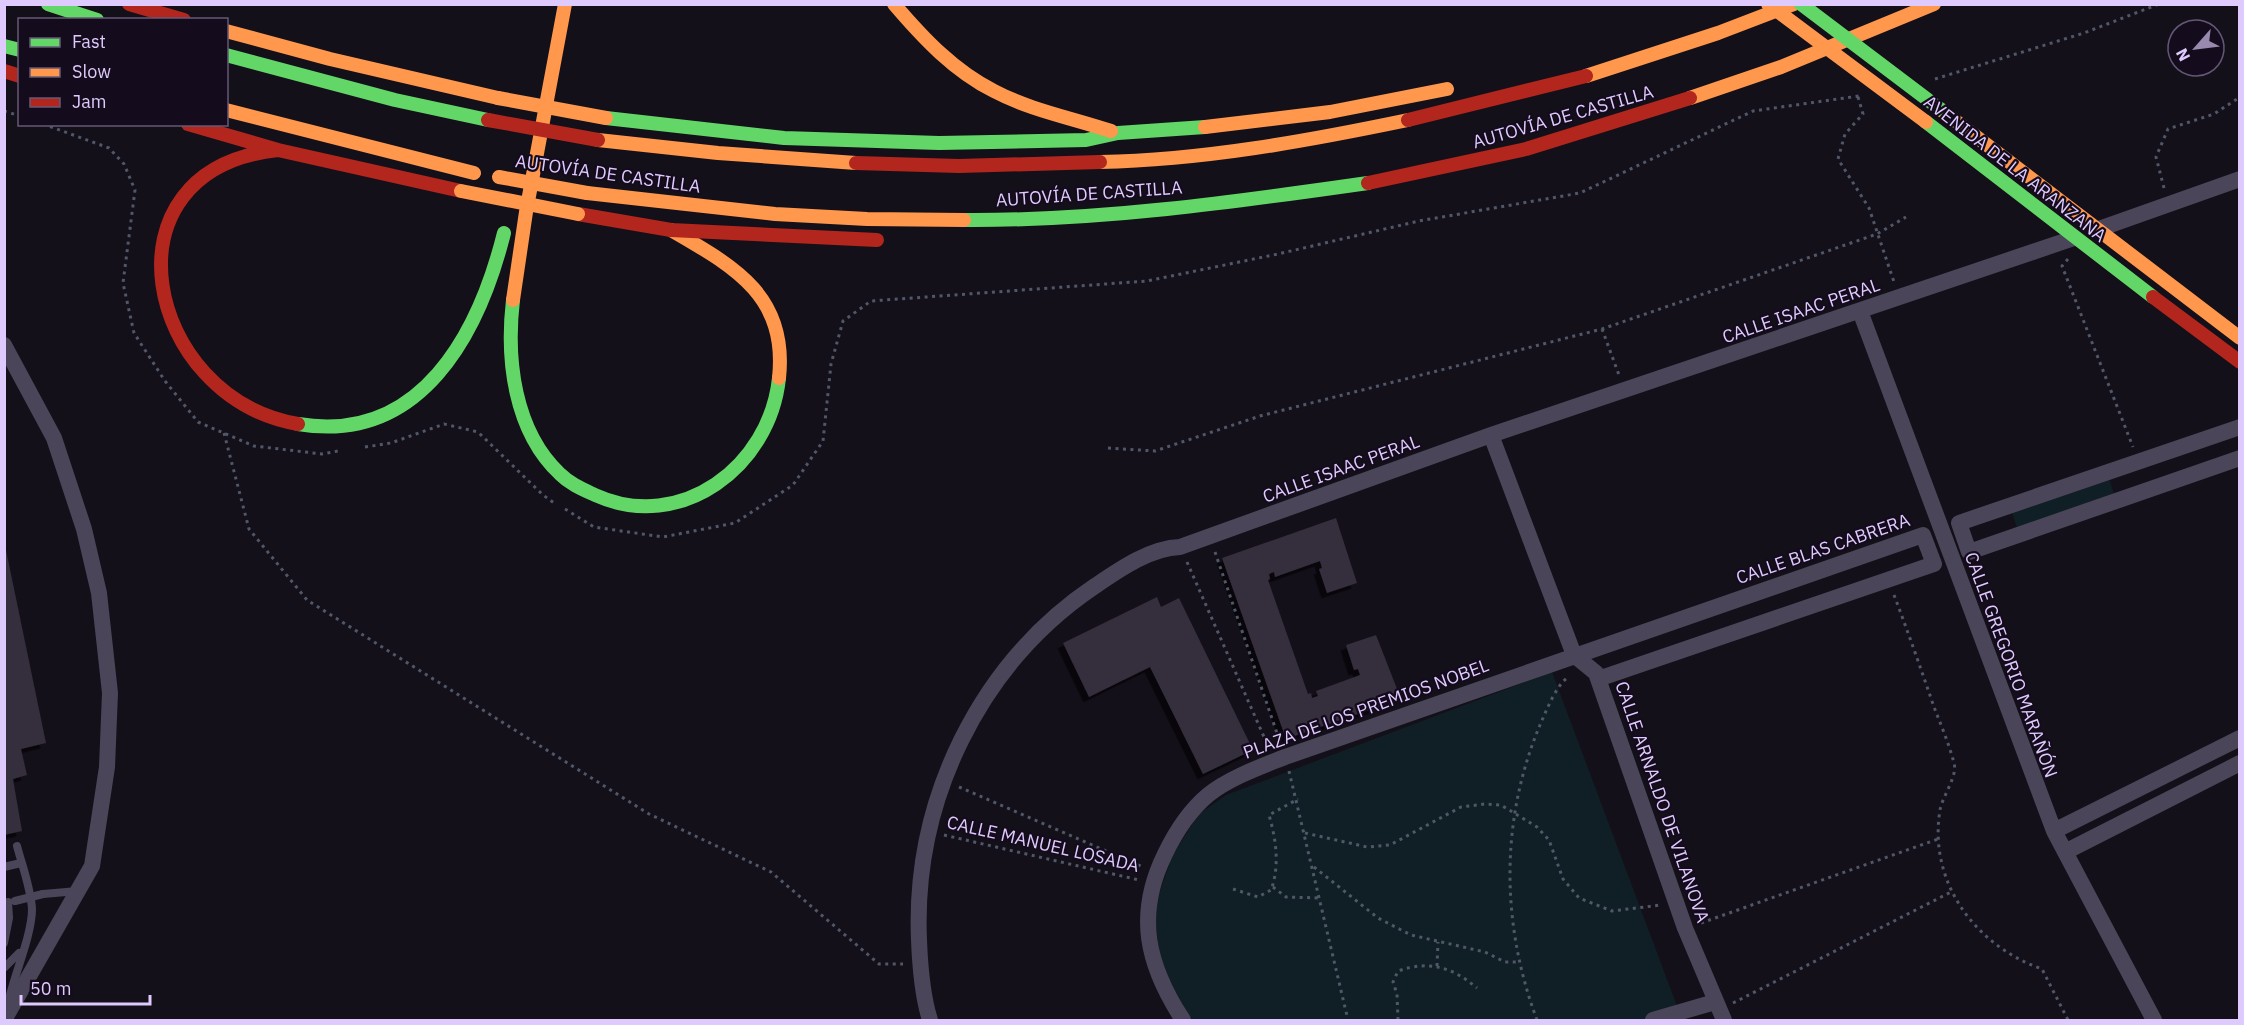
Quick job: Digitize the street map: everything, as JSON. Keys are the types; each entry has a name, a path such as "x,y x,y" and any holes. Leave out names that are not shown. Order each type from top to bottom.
{"main road":[{"path":"48,4 91,18"},
{"path":"129,4 177,18"},
{"path":"565,4 513,300 511,359 522,410 536,442 554,467 573,484 593,494 638,507 663,505 694,497 717,484 738,468 764,437 775,414 782,382 775,328 766,306 751,283 728,263 671,230"},
{"path":"894,4 914,27 958,68 994,90 1031,106 1118,133"},
{"name":"AVENIDA DE LA ARANZANA","path":"1768,4 2240,362"},
{"name":"AUTOVÍA DE CASTILLA","path":"228,56 395,100 598,140 775,160 868,166 1020,166 1164,159 1364,131 1508,98 1635,62 1794,4"},
{"name":"AVENIDA DE LA ARANZANA","path":"1801,4 2240,338"},
{"name":"AUTOVÍA DE CASTILLA","path":"228,111 474,173 586,192 775,214 903,219 1021,220 1255,199 1386,180 1526,149 1645,114 1781,67 1934,4"},
{"path":"228,32 330,59 498,98 606,118 784,138 939,143 1086,140 1118,133 1225,126 1330,112 1459,86"},
{"path":"521,144 531,86"},
{"path":"195,126 278,150 461,192 671,230 891,240"},
{"path":"278,150 247,154 223,163 203,175 181,196 165,232 160,274 165,303 173,325 188,355 206,377 229,398 252,411 284,422 318,427 352,425 381,417 398,409 428,387 453,358 472,330 489,291 500,258 517,167"},
{"path":"1103,229 1255,199"}],"street":[{"path":"2096,230 2240,179"},
{"name":"CALLE ISAAC PERAL","path":"930,1020 920,964 918,916 921,873 928,832 944,780 977,710 1023,646 1079,596 1117,571 1164,547 1180,547 1491,435 2074,238"},
{"name":"CALLE GREGORIO MARAÑÓN","path":"1860,310 2054,831 2154,1020"},
{"path":"4,345 54,438 84,529 99,593 110,693 107,767 92,866 4,1019"},
{"path":"2240,427 1959,523 1969,552 2240,458"},
{"path":"1491,435 1574,655"},
{"name":"CALLE BLAS CABRERA","path":"1574,655 1923,535 1934,564 1597,676"},
{"name":"CALLE ARNALDO DE VILANOVA","path":"1574,655 1597,676 1685,928 1719,1011"},
{"name":"PLAZA DE LOS PREMIOS NOBEL","path":"1184,1020 1160,979 1150,953 1147,925 1154,878 1172,838 1191,811 1210,794 1231,781 1280,759 1574,655"},
{"path":"2054,831 2240,738"},
{"path":"2065,852 2240,763"},
{"path":"1653,1020 1719,1011"}],"lane":[{"path":"4,1019 21,951 30,931 32,907 17,846"},
{"path":"4,867 21,863"},
{"path":"4,944 9,902 43,894 79,890"},
{"path":"4,968 21,951"}],"path":[{"path":"1924,81 2084,33 2159,4"},
{"path":"356,448 391,443 444,424 478,432 543,495 594,527 663,537 735,523 793,485 823,441 831,364 843,321 871,301 1147,280 1278,254 1419,221 1580,193 1753,111 1869,94"},
{"path":"1858,96 1863,114 1845,134 1838,159 1869,208 1899,298"},
{"path":"2167,205 2156,157 2168,129 2214,114 2240,97"},
{"path":"48,126 109,148 124,164 135,190 123,283 134,333 165,381 198,422 254,447 322,454 345,450"},
{"path":"1108,448 1155,451 1271,413 1602,329 1877,234 1906,217"},
{"path":"2090,250 2076,251 2062,266 2139,462"},
{"path":"1602,329 1625,391"},
{"path":"224,433 249,529 307,600 649,814 771,872 879,964 920,964"},
{"path":"1209,536 1280,759"},
{"path":"1180,547 1298,799 1348,1020"},
{"path":"1889,579 1955,766 1940,809 1938,839 1951,892 1962,912 1994,945 2022,962 2042,969 2068,1020"},
{"path":"1537,1020 1518,962 1510,900 1511,848 1520,783 1530,748 1565,678 1597,676"},
{"path":"944,780 1154,878"},
{"path":"1233,889 1258,897 1266,895 1273,887 1275,837 1269,815 1298,799"},
{"path":"1305,833 1367,847 1379,846 1398,842 1461,807 1501,805 1516,812 1537,827 1549,840 1563,879 1579,898 1612,911 1676,903"},
{"name":"CALLE MANUEL LOSADA","path":"928,832 1154,878"},
{"path":"1685,928 1938,839"},
{"path":"1313,866 1378,918 1411,935 1485,952 1505,962 1518,962"},
{"path":"1273,887 1286,897 1320,898"},
{"path":"1719,1011 1951,892"},
{"path":"1437,966 1438,942"},
{"path":"1398,1020 1399,1003 1393,976 1398,971 1409,967 1437,966 1462,975 1477,988"}],"shaded area":[{"path":"2106,468 2114,494 2017,528 2009,503"},
{"path":"1552,672 1680,1014 1649,1020 1192,1020 1161,967 1154,909 1170,862 1199,814 1226,795"}],"building":[{"path":"1336,518 1357,583 1327,593 1319,569 1322,568 1320,561 1275,577 1274,572 1269,574 1270,579 1268,580 1308,694 1311,693 1312,698 1318,696 1316,691 1360,675 1358,669 1354,670 1346,645 1376,635 1401,699 1286,739 1222,558"},
{"path":"6,550 46,743 21,749 27,775 13,779 22,831 4,835"},
{"path":"1157,597 1161,607 1179,598 1253,750 1203,774 1150,667 1089,697 1063,643"}],"traffic: fast":[{"path":"48,4 91,18"},
{"path":"1801,4 1940,109"},
{"path":"4,46 18,50"},
{"path":"228,56 395,100 488,120"},
{"path":"606,118 784,138 939,143 1086,140 1118,133 1205,127"},
{"path":"1926,122 2153,297"},
{"path":"964,220 1116,214 1368,183"},
{"path":"298,424 341,426 379,417 411,399 438,374 460,343 479,308 504,233"},
{"path":"513,300 511,323 513,370 523,416 532,437 544,457 568,481 595,495 627,505 659,506 689,498 716,484 740,464 759,439 772,410 779,378"}],"traffic: slow":[{"path":"513,300 526,212 565,4"},
{"path":"894,4 940,53 979,83 1008,98 1111,131"},
{"path":"1768,4 1926,122"},
{"path":"1586,76 1718,33 1794,4"},
{"path":"1690,98 1781,67 1934,4"},
{"path":"228,32 330,59 498,98"},
{"path":"1205,127 1330,112 1447,89"},
{"path":"498,98 606,118"},
{"path":"1940,109 2240,338"},
{"path":"228,111 474,173"},
{"path":"1100,162 1177,158 1255,148 1408,120"},
{"path":"598,140 718,153 856,163"},
{"path":"499,177 587,193"},
{"path":"461,191 578,214"},
{"path":"587,193 775,214 867,219 964,220"},
{"path":"671,230 715,257 752,286 765,304 775,325 779,349 779,378"}],"traffic: jam":[{"path":"129,4 177,18"},
{"path":"4,71 18,75"},
{"path":"1408,120 1586,76"},
{"path":"1368,183 1526,149 1690,98"},
{"path":"488,120 598,140"},
{"path":"195,126 278,150 461,191"},
{"path":"278,150 220,166 183,197 164,238 162,284 176,331 205,373 246,406 298,424"},
{"path":"856,163 959,166 1100,162"},
{"path":"578,214 671,230 877,240"},
{"path":"2153,297 2240,362"}]}
